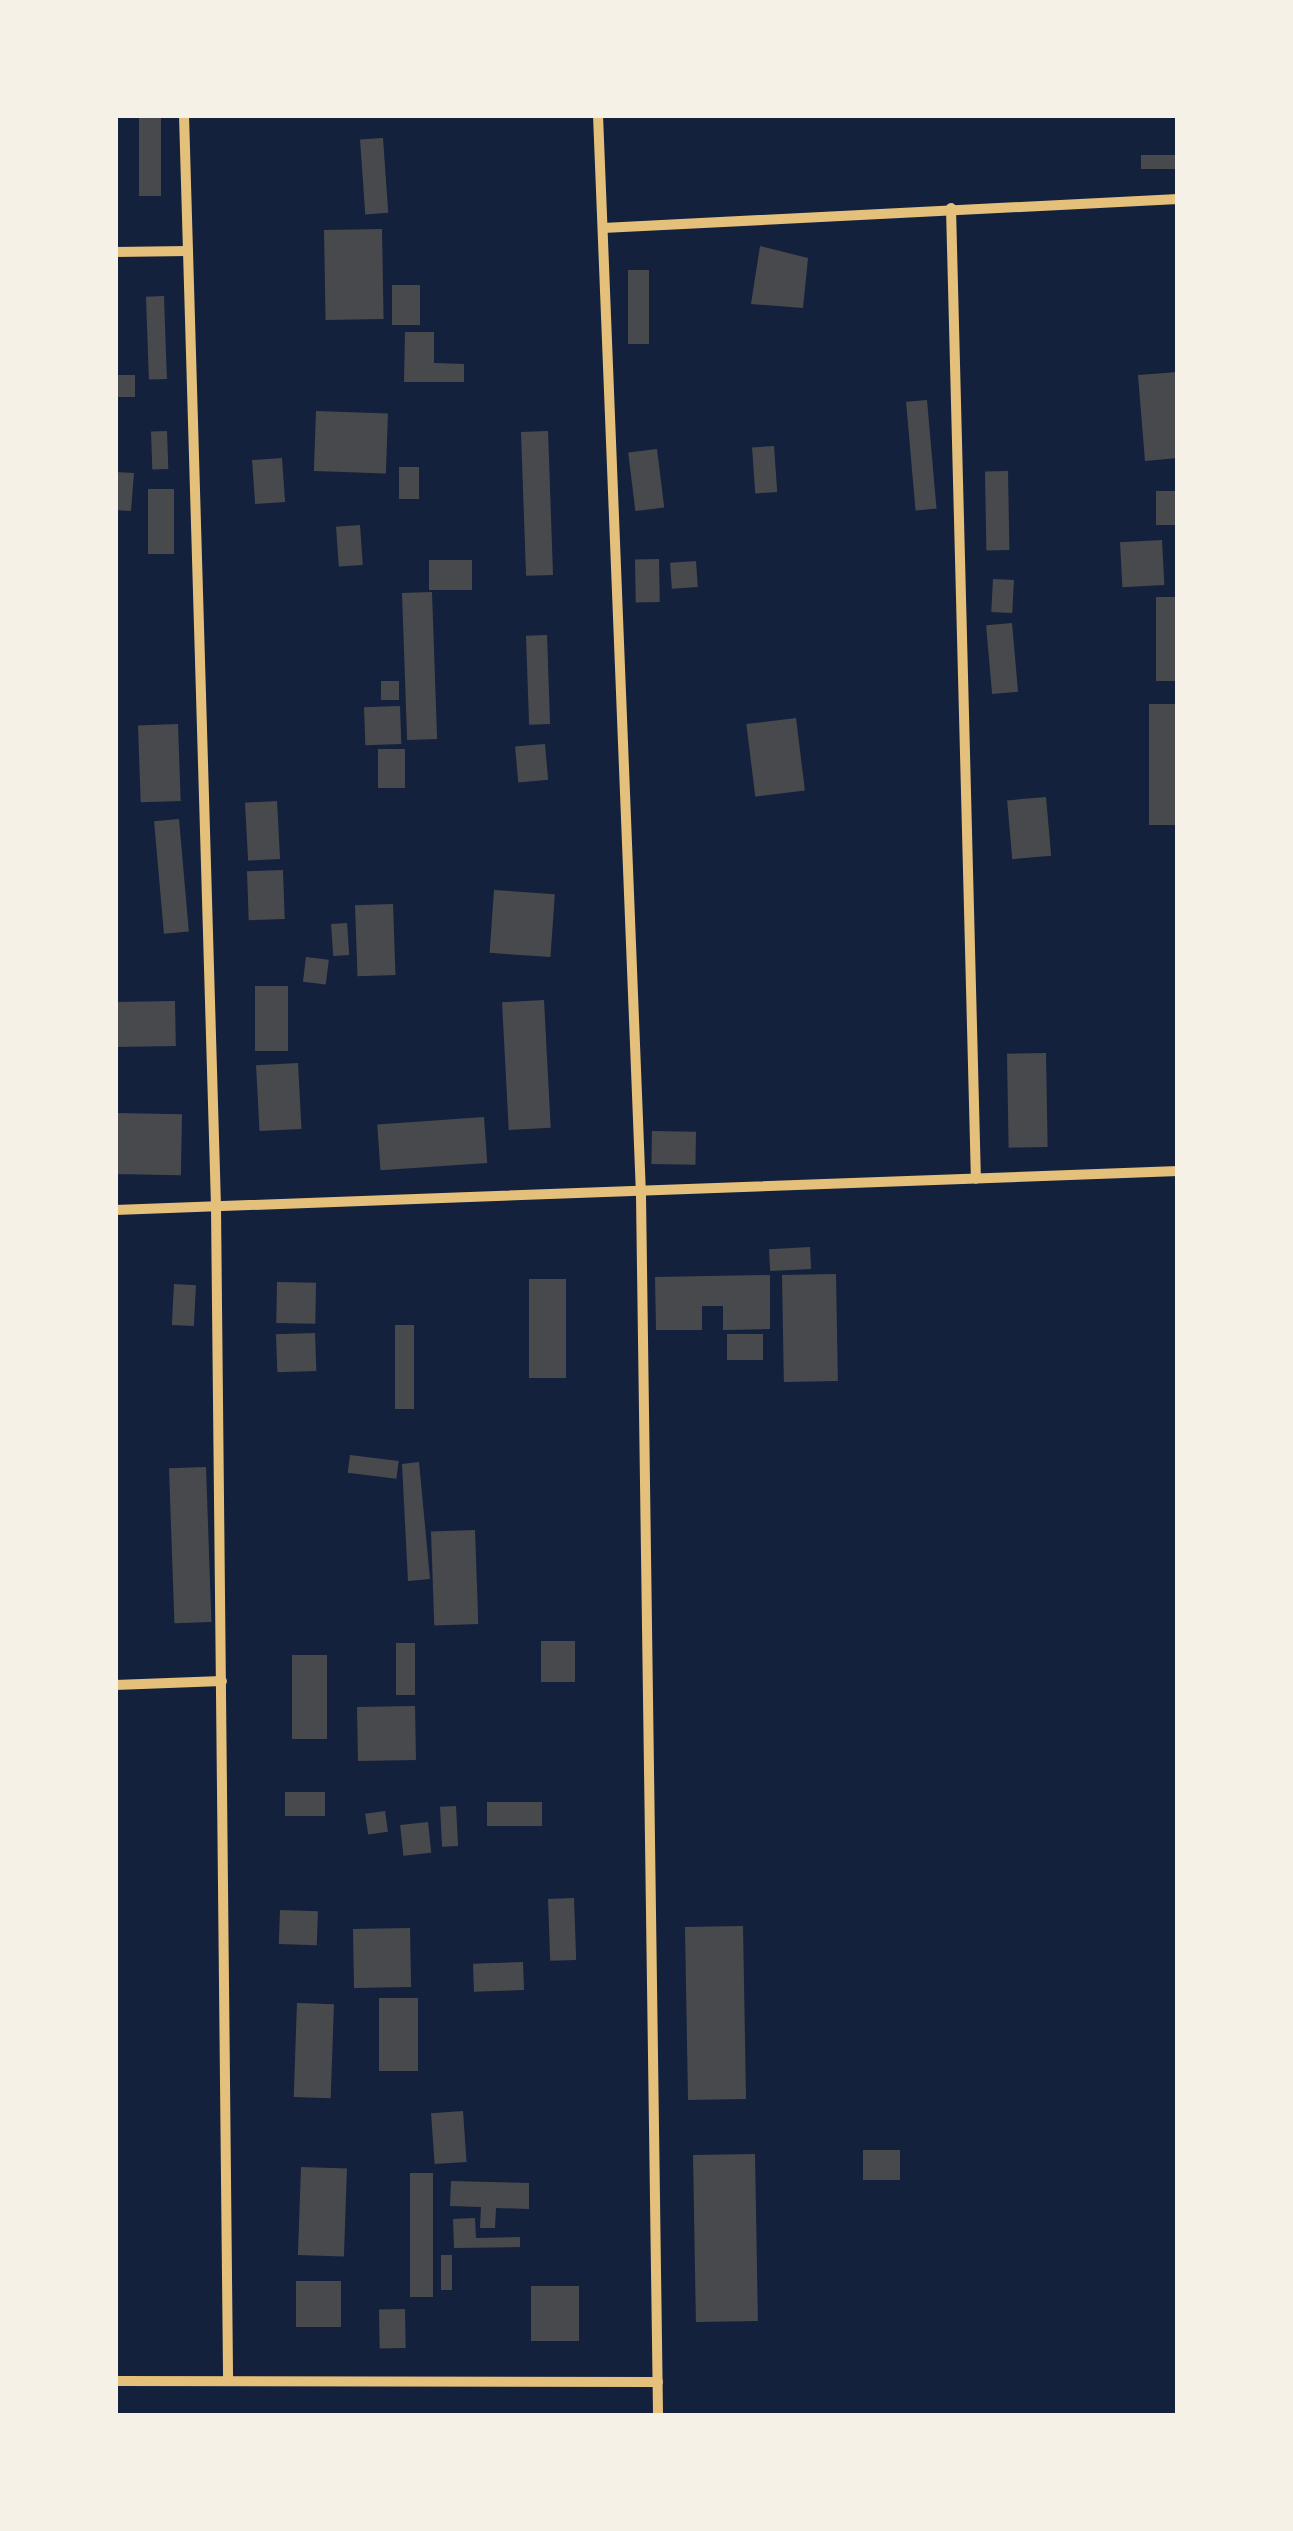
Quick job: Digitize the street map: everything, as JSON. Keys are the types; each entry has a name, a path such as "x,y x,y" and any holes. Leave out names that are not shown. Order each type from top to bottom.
{"street":[{"path":"184,115 216,1207 228,2377"},
{"path":"598,115 640,1196 658,2416"},
{"path":"602,228 1178,199"},
{"path":"951,208 976,1178"},
{"path":"115,252 188,251"},
{"path":"115,1210 640,1196 1178,1171"},
{"path":"115,1686 222,1681"},
{"path":"115,2381 228,2377 658,2382"}],"building":[{"path":"139,115 161,115 161,196 139,196"},
{"path":"383,138 388,213 365,214 360,140"},
{"path":"1141,155 1178,155 1178,169 1141,169"},
{"path":"382,229 384,319 326,320 324,230"},
{"path":"760,246 808,258 803,308 751,304"},
{"path":"628,270 649,270 649,344 628,344"},
{"path":"392,285 420,285 420,325 392,325"},
{"path":"164,296 167,379 149,380 146,297"},
{"path":"405,332 434,332 434,363 464,364 464,382 404,382"},
{"path":"1178,372 1178,458 1145,461 1138,375"},
{"path":"115,375 135,375 135,397 115,397"},
{"path":"927,400 936,509 916,510 906,402"},
{"path":"316,411 388,414 386,473 314,471"},
{"path":"167,431 168,469 152,470 151,432"},
{"path":"548,431 553,575 526,576 521,432"},
{"path":"774,446 777,492 755,493 752,448"},
{"path":"657,449 664,508 635,511 628,453"},
{"path":"282,458 285,502 255,504 252,460"},
{"path":"399,467 419,467 419,499 399,499"},
{"path":"985,471 1008,471 1009,550 986,550"},
{"path":"115,472 134,473 131,511 115,510"},
{"path":"148,489 174,489 174,554 148,554"},
{"path":"1156,491 1178,491 1178,525 1156,525"},
{"path":"360,525 363,565 339,567 336,527"},
{"path":"1162,540 1164,585 1122,587 1120,542"},
{"path":"635,559 659,559 660,602 636,602"},
{"path":"429,560 472,560 472,590 429,590"},
{"path":"696,561 698,587 672,589 670,563"},
{"path":"993,579 1014,580 1012,613 991,612"},
{"path":"432,592 437,739 407,740 402,593"},
{"path":"1156,597 1178,597 1178,681 1156,681"},
{"path":"1012,623 1018,692 992,694 986,625"},
{"path":"547,635 550,724 529,725 526,636"},
{"path":"381,681 399,681 399,700 381,700"},
{"path":"1149,704 1178,704 1178,825 1149,825"},
{"path":"400,706 401,744 365,745 364,707"},
{"path":"796,718 805,790 755,797 746,724"},
{"path":"178,724 181,801 141,802 138,725"},
{"path":"545,744 548,780 518,782 515,747"},
{"path":"378,749 405,749 405,788 378,788"},
{"path":"1046,797 1051,856 1012,859 1007,800"},
{"path":"277,801 280,859 248,861 245,803"},
{"path":"179,819 189,932 164,934 154,821"},
{"path":"283,870 285,919 249,920 247,871"},
{"path":"494,890 555,894 550,957 490,953"},
{"path":"393,904 395,975 358,976 355,905"},
{"path":"347,923 349,955 333,956 331,924"},
{"path":"306,957 329,960 326,985 303,982"},
{"path":"255,986 288,986 288,1051 255,1051"},
{"path":"544,1000 551,1128 509,1130 502,1002"},
{"path":"175,1001 176,1046 116,1047 115,1002"},
{"path":"1046,1053 1048,1147 1009,1148 1007,1054"},
{"path":"298,1063 301,1129 260,1131 256,1065"},
{"path":"115,1113 182,1114 181,1175 115,1174"},
{"path":"484,1117 487,1163 380,1170 377,1124"},
{"path":"652,1131 696,1132 695,1165 651,1164"},
{"path":"810,1247 811,1269 770,1271 769,1249"},
{"path":"836,1274 838,1381 784,1382 782,1275"},
{"path":"770,1275 770,1329 723,1330 723,1306 702,1306 702,1330 656,1330 655,1277"},
{"path":"529,1279 566,1279 566,1378 529,1378"},
{"path":"277,1282 316,1283 315,1324 276,1323"},
{"path":"174,1284 196,1285 194,1326 172,1325"},
{"path":"395,1325 414,1325 414,1409 395,1409"},
{"path":"315,1333 316,1371 277,1372 276,1334"},
{"path":"727,1334 763,1334 763,1360 727,1360"},
{"path":"350,1455 399,1461 396,1479 348,1473"},
{"path":"419,1462 430,1579 408,1581 402,1464"},
{"path":"206,1467 211,1622 174,1623 169,1468"},
{"path":"475,1530 478,1624 434,1625 431,1532"},
{"path":"541,1641 575,1641 575,1682 541,1682"},
{"path":"396,1643 415,1643 415,1695 396,1695"},
{"path":"292,1655 327,1655 327,1739 292,1739"},
{"path":"415,1706 416,1760 358,1761 357,1707"},
{"path":"285,1792 325,1792 325,1816 285,1816"},
{"path":"487,1802 542,1802 542,1826 487,1826"},
{"path":"456,1806 458,1846 442,1847 440,1807"},
{"path":"385,1811 388,1832 368,1835 365,1814"},
{"path":"428,1822 431,1853 403,1856 400,1825"},
{"path":"574,1898 576,1960 550,1961 548,1899"},
{"path":"280,1910 318,1911 317,1945 279,1944"},
{"path":"743,1926 746,2099 688,2100 685,1927"},
{"path":"410,1928 411,1987 354,1988 353,1929"},
{"path":"523,1962 524,1990 474,1992 473,1964"},
{"path":"379,1998 418,1998 418,2071 379,2071"},
{"path":"297,2003 334,2004 331,2098 294,2097"},
{"path":"463,2111 467,2162 435,2164 431,2113"},
{"path":"863,2150 900,2150 900,2180 863,2180"},
{"path":"755,2154 758,2321 696,2322 693,2155"},
{"path":"301,2167 347,2169 344,2257 298,2255"},
{"path":"410,2173 433,2173 433,2297 410,2297"},
{"path":"451,2181 529,2183 529,2209 496,2208 495,2228 480,2228 481,2207 450,2206"},
{"path":"475,2218 476,2238 520,2237 520,2247 454,2248 453,2219"},
{"path":"441,2255 452,2255 452,2290 441,2290"},
{"path":"296,2281 341,2281 341,2327 296,2327"},
{"path":"531,2286 579,2286 579,2341 531,2341"},
{"path":"379,2309 405,2309 406,2348 380,2348"}]}
